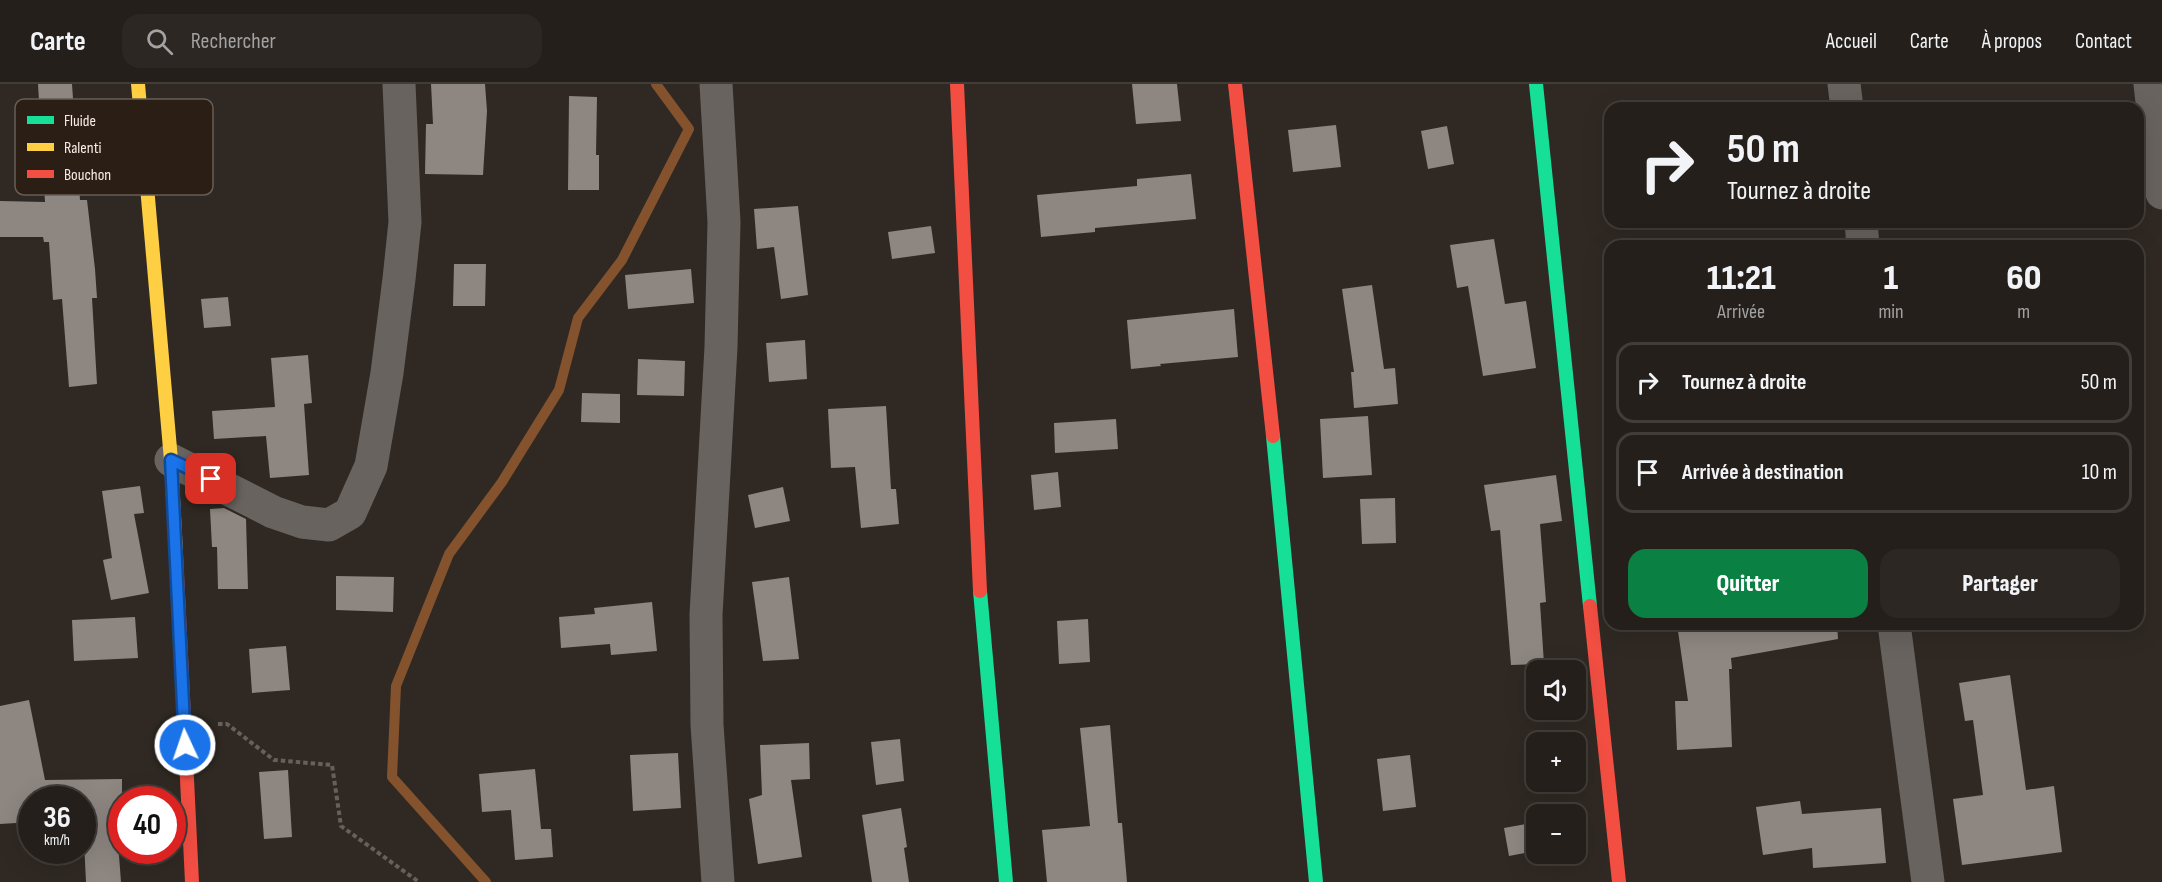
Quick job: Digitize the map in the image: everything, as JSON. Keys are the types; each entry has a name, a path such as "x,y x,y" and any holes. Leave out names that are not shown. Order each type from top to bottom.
{"street":[{"path":"138,84 139,99"},
{"path":"171,460 273,512 303,522 329,525 350,513 371,466 387,373 399,279 405,222 399,84"},
{"path":"716,84 724,222 721,347 706,626 707,725 718,882"},
{"path":"957,84 981,619 1006,882"},
{"path":"1235,84 1284,546 1316,882"},
{"path":"1536,84 1619,882"},
{"path":"1844,84 1846,102"},
{"path":"2150,84 2162,192"},
{"path":"148,195 171,460 192,882"},
{"path":"1895,630 1928,882"}],"path":[{"path":"184,722 227,724 274,760 332,765 341,826 419,882"}],"building":[{"path":"38,84 72,84 73,99 39,99"},
{"path":"431,84 485,84 487,111 483,175 425,174 426,124 433,124"},
{"path":"1132,84 1177,84 1181,121 1136,124"},
{"path":"569,96 597,97 596,155 599,155 599,190 568,190"},
{"path":"1336,125 1341,167 1293,172 1288,130"},
{"path":"1447,126 1454,164 1428,169 1421,131"},
{"path":"1191,174 1196,219 1095,228 1095,232 1041,237 1037,195 1137,186 1137,179"},
{"path":"45,195 80,195 80,200 87,200 97,298 92,298 97,384 69,387 62,299 53,300 49,242 44,242 43,237 0,237 0,201 45,202"},
{"path":"798,206 808,295 781,299 774,247 757,249 754,209"},
{"path":"931,226 935,253 892,259 888,232"},
{"path":"1494,239 1505,304 1526,301 1536,368 1483,376 1468,286 1457,288 1450,245"},
{"path":"454,264 486,264 485,306 453,306"},
{"path":"691,269 694,303 628,309 625,275"},
{"path":"1372,285 1384,369 1395,368 1398,404 1354,408 1351,372 1354,372 1342,289"},
{"path":"228,297 231,326 204,328 201,299"},
{"path":"1234,309 1238,357 1131,369 1127,320"},
{"path":"805,340 807,379 769,382 766,343"},
{"path":"308,355 312,403 304,404 309,475 270,478 266,436 214,439 212,411 275,407 271,358"},
{"path":"638,359 685,361 684,396 637,395"},
{"path":"582,393 620,394 620,423 581,422"},
{"path":"886,406 891,489 896,489 899,524 861,528 855,467 831,468 828,409"},
{"path":"1368,416 1372,475 1323,478 1320,419"},
{"path":"1116,419 1118,449 1055,453 1054,423"},
{"path":"1058,472 1061,507 1034,510 1031,475"},
{"path":"1556,475 1562,521 1540,524 1546,602 1540,603 1544,660 1526,660 1526,665 1511,665 1500,530 1491,531 1484,485"},
{"path":"140,486 144,513 134,514 149,593 111,600 103,560 112,558 102,491"},
{"path":"783,487 790,521 755,528 748,495"},
{"path":"1395,498 1396,543 1362,544 1360,499"},
{"path":"224,508 246,519 248,589 218,589 217,547 212,547 210,509"},
{"path":"336,576 394,577 393,612 336,610"},
{"path":"789,577 799,659 763,661 752,582"},
{"path":"652,602 657,651 611,655 610,644 561,648 559,617 595,614 594,608"},
{"path":"135,617 138,658 74,661 72,620"},
{"path":"1088,619 1090,662 1059,664 1057,621"},
{"path":"1678,630 1837,630 1838,639 1731,658 1732,669 1729,669 1732,747 1677,750 1675,701 1688,701"},
{"path":"286,646 290,690 252,693 249,649"},
{"path":"2010,675 2026,790 2054,786 2062,852 1962,865 1953,799 1983,795 1973,720 1965,721 1959,683"},
{"path":"29,700 45,780 122,779 122,786 108,786 108,864 120,864 121,882 86,882 85,864 96,864 96,786 18,786 18,823 0,824 0,706"},
{"path":"1110,725 1118,823 1122,823 1127,882 1047,882 1042,830 1090,826 1080,728"},
{"path":"900,739 904,781 876,785 871,742"},
{"path":"809,743 810,779 791,780 802,857 758,864 749,799 762,795 760,745"},
{"path":"678,753 681,808 633,811 630,755"},
{"path":"1410,755 1416,807 1383,811 1377,759"},
{"path":"535,769 541,829 551,829 553,857 515,860 511,810 482,812 479,774"},
{"path":"288,770 292,837 264,839 259,772"},
{"path":"1800,801 1802,814 1881,808 1886,863 1813,868 1812,848 1763,855 1756,807"},
{"path":"901,808 909,882 872,882 862,815"},
{"path":"1526,824 1526,853 1509,856 1504,828"}],"waterway":[{"path":"486,882 392,777 396,686 449,554 502,482 559,390 578,318 622,260 689,129 656,84"}],"traffic: fast":[{"path":"1536,84 1590,606"},
{"path":"1273,436 1316,882"},
{"path":"980,591 1006,882"}],"traffic: slow":[{"path":"138,84 139,99"},
{"path":"148,195 171,460 176,553"}],"traffic: jam":[{"path":"957,84 980,591"},
{"path":"1235,84 1273,436"},
{"path":"176,553 192,882"},
{"path":"1590,606 1619,882"}],"route":[{"path":"185,745 171,460 211,479"}]}
